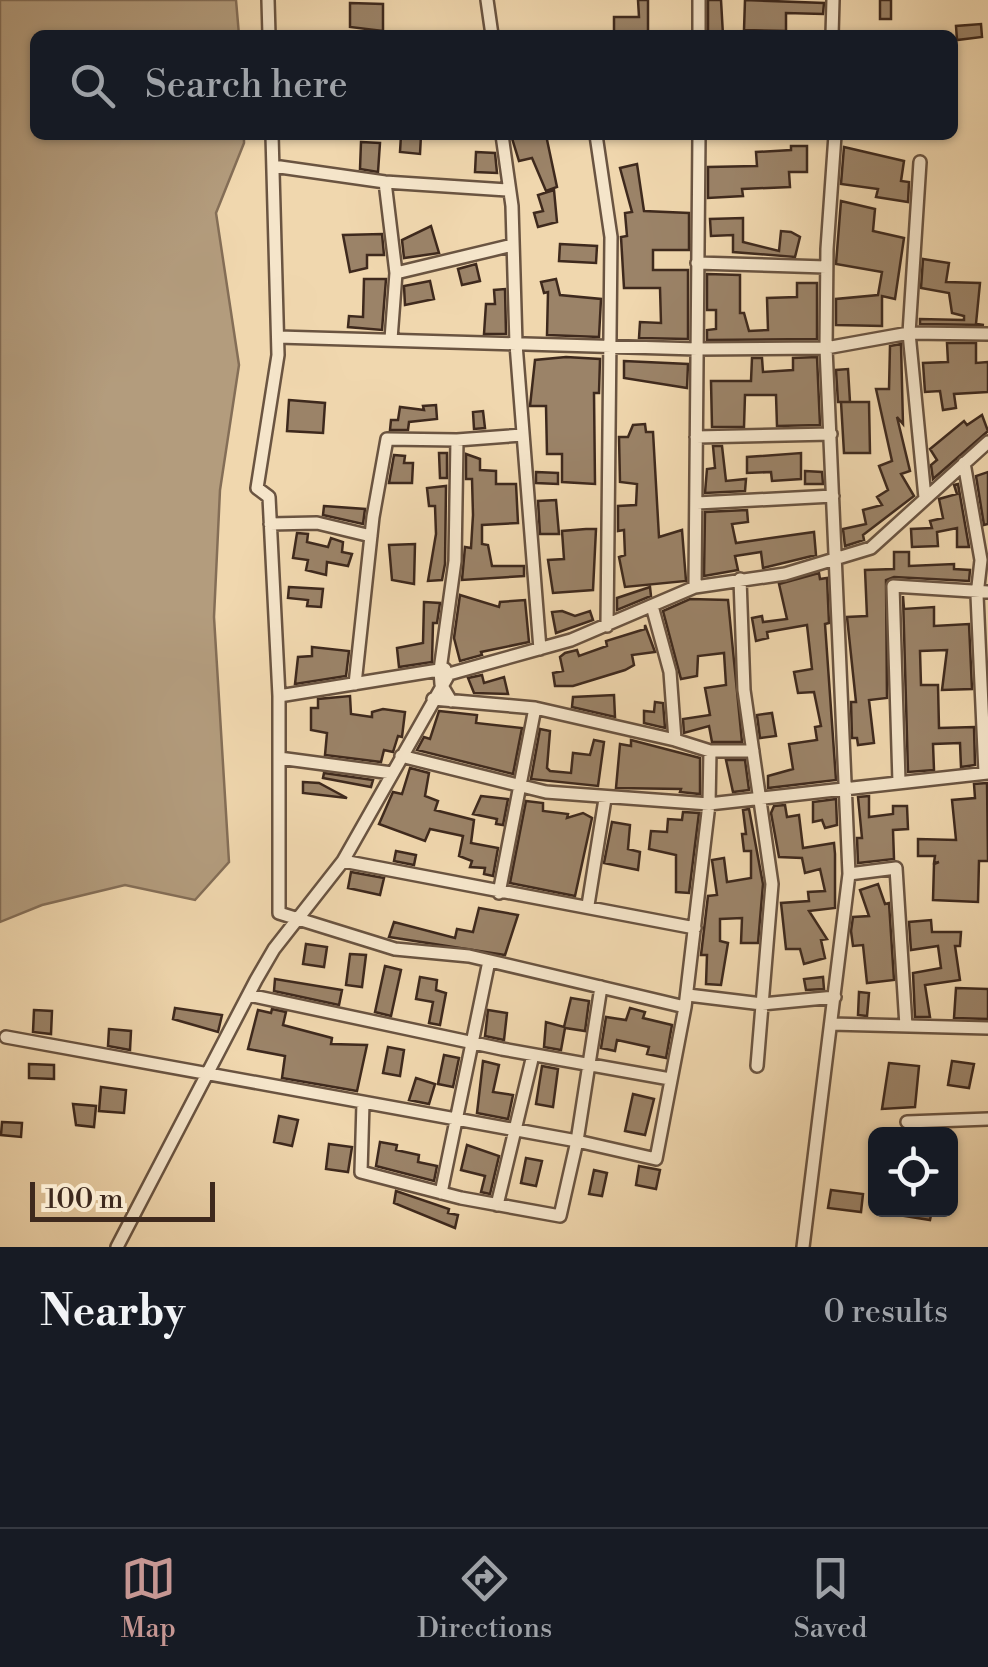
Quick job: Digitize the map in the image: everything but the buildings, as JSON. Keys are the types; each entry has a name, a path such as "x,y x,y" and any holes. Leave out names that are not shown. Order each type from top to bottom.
{"street":[{"path":"268,0 270,30"},
{"path":"488,0 491,30"},
{"path":"699,0 700,30"},
{"path":"832,30 833,0"},
{"path":"272,140 278,337 257,488 269,497 279,696 278,913 395,949 489,960 601,988 686,1001 762,1004 835,997"},
{"path":"502,140 540,648"},
{"path":"597,140 611,237 607,626"},
{"path":"695,587 699,140"},
{"path":"803,1247 848,874 848,788 826,348 826,267 836,140"},
{"path":"920,162 909,332 925,498"},
{"path":"273,166 385,182 507,190"},
{"path":"385,182 396,273 391,339"},
{"path":"396,273 513,245"},
{"path":"698,263 826,267"},
{"path":"278,337 697,349 826,348 909,332 988,334"},
{"path":"696,436 831,434"},
{"path":"354,684 387,438 457,440 522,435"},
{"path":"451,701 441,684 440,670 456,560 457,440"},
{"path":"279,696 469,666 607,626 695,587 785,574 871,548 892,534 925,498 988,442"},
{"path":"402,756 521,788 606,799 709,804 986,773 979,702 984,592 964,463"},
{"path":"697,503 833,496"},
{"path":"270,524 317,523 371,536"},
{"path":"740,580 744,690 772,884 757,1066"},
{"path":"899,782 893,586 984,592"},
{"path":"652,606 670,672 675,740"},
{"path":"117,1247 249,995 296,921 343,860 441,684 469,666"},
{"path":"432,699 535,708 710,751 753,751"},
{"path":"499,893 535,708"},
{"path":"6,1037 577,1141 656,1159 696,928 709,804 710,751"},
{"path":"279,758 392,773"},
{"path":"588,905 606,799"},
{"path":"343,860 696,928"},
{"path":"848,874 896,868 906,1026"},
{"path":"441,1193 489,960"},
{"path":"363,1103 361,1172 441,1193 560,1216 577,1141 601,988"},
{"path":"249,995 472,1043 670,1078"},
{"path":"831,1024 988,1028"},
{"path":"497,1204 533,1055"},
{"path":"907,1122 988,1118"}],"shaded area":[{"path":"0,0 236,0 239,30 30,30 30,140 244,140 216,213 239,365 220,490 214,617 229,862 195,900 125,885 42,905 0,922"}]}
